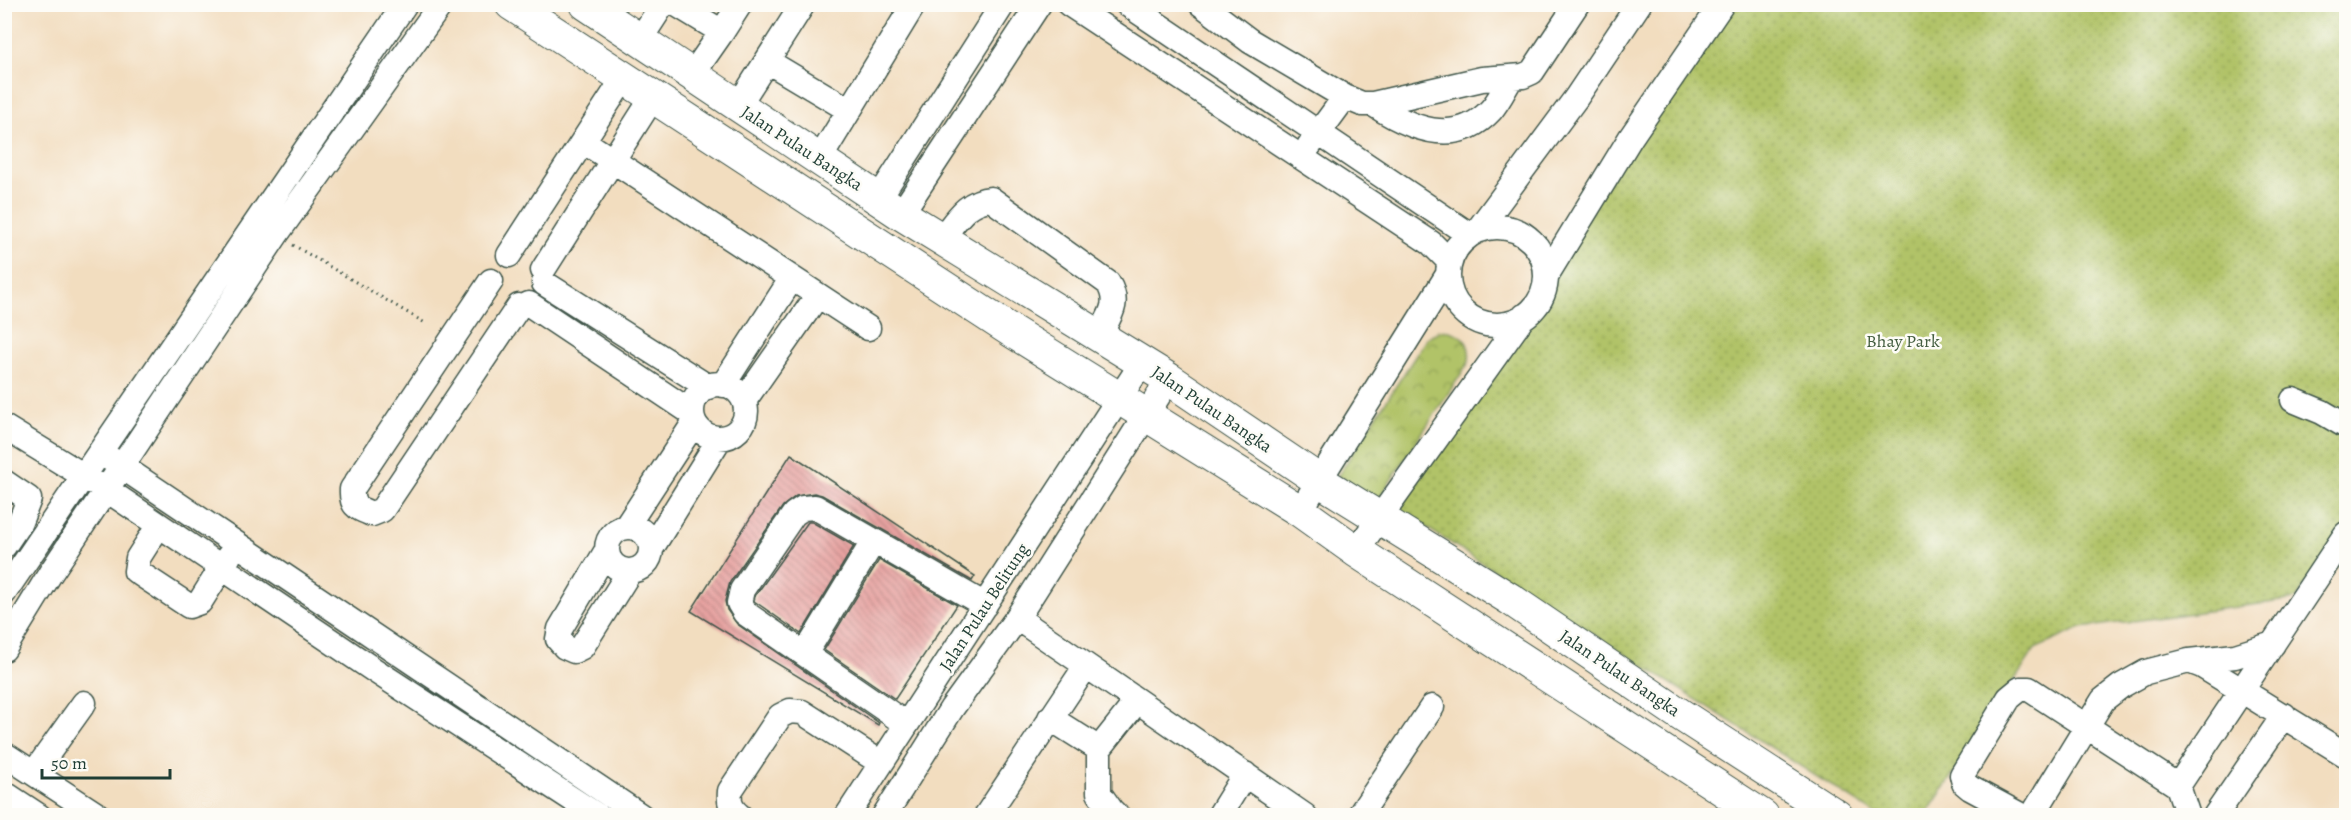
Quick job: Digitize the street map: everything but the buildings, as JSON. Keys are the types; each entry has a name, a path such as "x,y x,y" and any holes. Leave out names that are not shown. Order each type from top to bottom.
{"main road":[{"name":"Jalan Pulau Bangka","path":"512,4 1013,332 1300,512 1356,551 1751,808"},
{"name":"Jalan Pulau Bangka","path":"586,4 819,160 941,239 1169,379 1320,482 1510,599 1681,715 1760,764 1837,816"}],"street":[{"path":"4,593 405,4"},
{"path":"4,649 50,574 276,235 299,206 441,4"},
{"path":"639,41 663,4"},
{"path":"676,4 722,32"},
{"path":"692,75 740,4"},
{"path":"738,106 803,4"},
{"path":"819,160 914,4"},
{"path":"890,206 1003,4"},
{"path":"890,206 1039,4"},
{"path":"1069,4 1431,243 1449,269 1448,285 1456,303 1478,321 1497,325 1516,321 1532,310 1543,295 1546,276 1543,257 1538,248 1524,235 1497,226 1474,232 1319,133 1127,4"},
{"path":"1201,4 1250,41 1345,98 1362,104 1372,104 1482,80 1523,76 1532,72 1577,4"},
{"path":"1300,512 1449,269 1456,248 1474,232 1576,98 1639,4"},
{"path":"1546,276 1631,137 1722,4"},
{"path":"767,61 849,110"},
{"path":"509,255 624,78"},
{"path":"1372,104 1396,120 1419,129 1455,130 1479,121 1492,109 1511,78"},
{"path":"492,281 352,489 352,500 357,508 372,514 382,510 524,305 538,298 544,276 653,97"},
{"path":"1301,158 1345,98"},
{"path":"583,141 868,328"},
{"path":"941,239 969,206 978,200 991,199 1108,283 1114,293 1115,304 1099,336"},
{"path":"522,253 529,255 538,261 544,276 715,386 738,392 744,401 746,411 744,422 739,430 730,436 709,437 701,432 693,418 524,305 509,304 500,299 494,291 493,271 498,262 509,255 522,253"},
{"path":"630,571 582,647 574,651 565,647 558,639 560,629 607,550 612,534 626,527 693,418 693,403 698,394 715,386 792,278"},
{"path":"744,401 818,295"},
{"path":"1356,551 1524,316"},
{"path":"1133,406 1142,363"},
{"path":"1133,406 1169,379"},
{"path":"2293,400 2322,412 2346,426"},
{"name":"Jalan Pulau Belitung","path":"847,816 985,605 1133,406"},
{"name":"Jalan Pulau Belitung","path":"884,816 952,708 1017,618 1133,406"},
{"path":"4,427 107,490 374,670 598,816"},
{"path":"651,549 720,438"},
{"path":"100,452 642,816"},
{"path":"4,482 29,499 64,503"},
{"path":"4,546 20,522 29,499"},
{"path":"906,724 745,613 740,603 742,590 794,514 804,508 815,507 985,605"},
{"path":"159,525 138,558 136,571 189,606 200,602 237,544"},
{"path":"607,550 614,566 621,570 630,571 645,564 650,557 650,541 638,529 626,527"},
{"path":"2178,786 2346,534"},
{"path":"805,654 873,542"},
{"path":"1017,618 1245,774 1295,813"},
{"path":"2032,816 2103,700 2121,686 2146,672 2189,661 2235,656 2273,644"},
{"path":"2189,661 2202,666 2346,755"},
{"path":"986,816 1086,666"},
{"path":"2022,816 1970,788 1964,783 1962,775 2009,698 2020,689 2029,689 2178,786 2188,816"},
{"path":"1118,816 1099,793 1099,749 1137,701"},
{"path":"34,773 85,704"},
{"path":"1360,815 1432,706"},
{"path":"740,816 734,812 729,802 730,791 780,716 790,711 802,712 881,763"},
{"path":"2216,816 2284,716"},
{"path":"1050,718 1099,749"},
{"path":"4,754 99,816"},
{"path":"1219,816 1245,774"},
{"path":"4,793 39,816"}],"path":[{"path":"276,235 425,322"}],"green space":[{"name":"Bhay Park","path":"1719,5 2346,5 2346,524 2296,599 2081,628 2035,649 1926,815 1877,815 1399,510"},
{"path":"1441,330 1454,333 1464,339 1469,349 1469,362 1376,503 1337,477 1427,338"}]}
